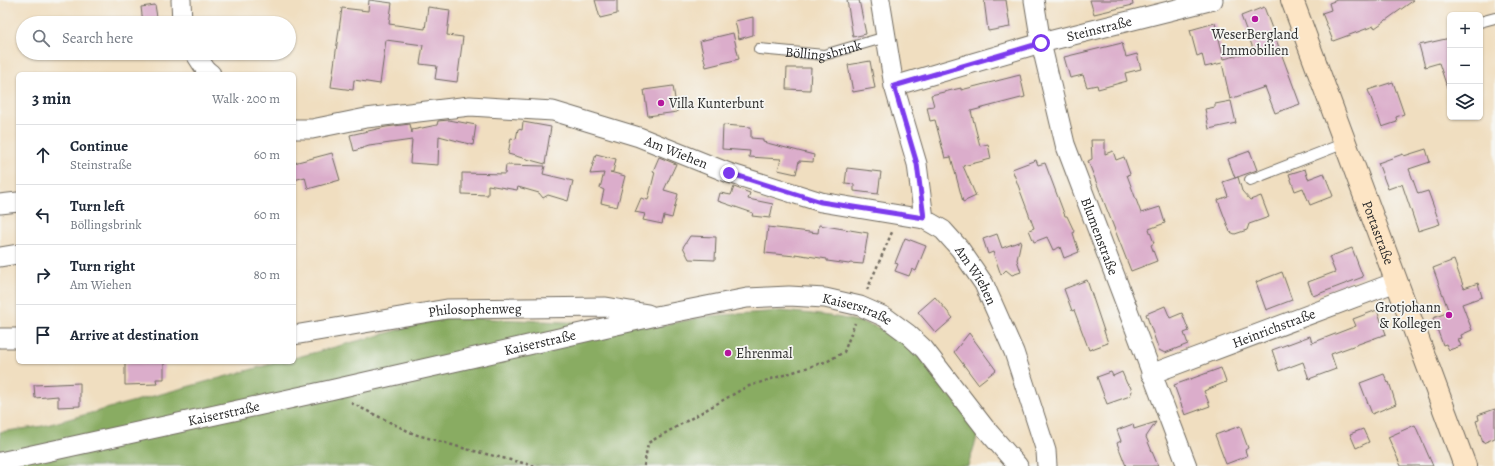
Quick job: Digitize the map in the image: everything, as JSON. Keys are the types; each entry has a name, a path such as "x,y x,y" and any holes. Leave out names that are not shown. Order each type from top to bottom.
{"main road":[{"name":"Portastraße","path":"1292,0 1465,466"}],"street":[{"path":"181,0 182,16"},
{"path":"880,0 894,86 917,164 924,218"},
{"name":"Blumenstraße","path":"1034,0 1041,43 1065,144 1187,466"},
{"name":"Steinstraße","path":"894,86 1041,43 1213,0"},
{"path":"200,60 208,72"},
{"name":"Am Wiehen","path":"303,129 366,118 470,106 553,111 639,137 729,173 821,202 924,218 943,230 960,249 984,284 1014,352 1046,451 1046,466"},
{"path":"0,204 16,202"},
{"path":"0,257 16,254"},
{"name":"Heinrichstraße","path":"1152,374 1396,282"},
{"name":"Kaiserstraße","path":"0,462 330,390 656,316 747,298 788,296 825,298 860,306 885,317 908,334 924,349 985,428 1018,466"},
{"name":"Philosophenweg","path":"296,335 447,310 606,307 656,316"},
{"path":"0,338 16,338"}],"lane":[{"path":"1483,21 1495,18"},
{"name":"Böllingsbrink","path":"758,49 824,55 886,37"},
{"path":"1250,180 1345,143"}],"path":[{"path":"644,466 648,444 746,387 828,361 844,352 856,322 860,306 899,215"},
{"path":"330,390 357,407 414,434 466,449 535,466"}],"green space":[{"path":"781,311 844,318 875,326 889,332 907,344 920,357 979,431 968,466 0,466 0,432 43,426 272,364 296,364 296,357 447,317 658,326 709,316"}],"building":[{"path":"369,0 392,3 389,24 425,29 428,7 450,10 447,35 463,37 457,82 435,79 437,66 420,64 423,45 386,40 380,84 354,80 353,90 331,87 342,8 368,11"},
{"path":"595,0 617,0 617,14 600,18"},
{"path":"847,0 859,0 866,34 853,37"},
{"path":"984,0 1006,0 1010,27 988,31"},
{"path":"1090,0 1132,0 1133,5 1094,14"},
{"path":"1337,0 1414,0 1375,28 1374,26 1333,41 1322,13 1331,10 1329,3"},
{"path":"155,5 157,16 142,16 141,7"},
{"path":"1264,7 1300,104 1275,113 1265,87 1230,99 1222,63 1205,67 1202,54 1197,56 1190,30 1215,23 1224,59 1254,51 1241,16"},
{"path":"753,17 753,35 739,39 735,21"},
{"path":"733,33 739,59 706,67 700,41"},
{"path":"1447,39 1447,87 1439,63 1425,67 1419,45"},
{"path":"1122,43 1126,57 1137,54 1141,69 1125,73 1127,81 1098,89 1097,85 1087,87 1083,75 1070,78 1064,57"},
{"path":"870,61 875,88 853,92 848,65"},
{"path":"787,68 811,68 810,90 786,89"},
{"path":"1020,75 1025,97 971,111 980,146 988,144 991,159 963,166 976,196 963,202 951,157 945,158 935,120 930,121 927,107 934,106 931,95 961,88 961,90"},
{"path":"1393,82 1404,114 1396,117 1397,122 1382,127 1368,90"},
{"name":"Villa Kunterbunt","path":"673,86 677,112 648,116 644,90"},
{"path":"1231,101 1236,123 1209,129 1205,109 1215,107 1215,104"},
{"path":"449,120 476,125 473,145 439,136 438,165 410,163 412,140 369,146 354,151 350,135 386,127 410,124 412,133 412,130 437,125 438,121"},
{"path":"523,122 551,127 545,164 508,154 511,138 516,139 518,129 522,130"},
{"path":"723,125 751,127 751,138 763,139 763,142 814,155 813,162 799,161 796,174 778,170 781,159 749,157 750,151 722,149"},
{"path":"1091,140 1105,140 1105,154 1113,151 1116,160 1124,157 1130,174 1127,175 1141,213 1160,207 1165,223 1149,229 1154,243 1151,245 1157,261 1131,271 1088,161 1092,159"},
{"path":"1426,149 1430,162 1409,169 1418,194 1428,191 1440,224 1418,231 1402,184 1388,189 1378,163 1403,154 1404,156"},
{"path":"1250,151 1257,170 1235,178 1228,159"},
{"path":"332,153 340,180 308,189 305,177 296,179 296,162"},
{"path":"596,154 616,159 613,172 610,172 625,176 617,207 601,203 604,190 600,188 604,173 590,174"},
{"path":"659,157 676,164 664,190 678,194 672,218 664,216 662,224 643,220 645,214 635,212 641,198 648,200 655,172 653,171"},
{"path":"1036,160 1038,165 1045,163 1065,216 1067,216 1074,231 1073,233 1079,252 1064,258 1060,247 1053,250 1047,237 1034,242 1029,230 1034,228 1012,169"},
{"path":"506,165 545,166 543,174 573,181 568,201 548,195 543,198 539,193 518,187 517,190 488,185 488,195 462,194 462,173 505,174"},
{"path":"847,168 881,172 878,194 854,191 854,184 845,183"},
{"path":"1305,169 1308,179 1324,173 1333,196 1310,205 1303,188 1295,191 1289,174"},
{"path":"1238,177 1242,191 1250,200 1261,196 1269,217 1249,224 1247,230 1235,234 1230,232 1218,200 1228,196 1223,182"},
{"path":"734,187 750,193 748,199 773,204 770,218 752,216 753,213 718,201 720,193 731,195"},
{"path":"819,225 868,233 863,264 827,261 827,259 795,254 795,256 765,253 768,227 818,233"},
{"path":"997,234 1002,248 1021,241 1017,260 1021,272 1012,275 1006,270 1001,275 993,252 988,254 983,239"},
{"path":"690,236 716,237 715,260 689,259 683,247"},
{"path":"905,238 926,246 916,271 912,269 909,276 895,271 898,264 895,263"},
{"path":"1352,248 1363,277 1313,296 1308,282 1335,272 1329,257"},
{"path":"1454,260 1464,288 1478,283 1482,297 1462,304 1472,330 1461,335 1462,338 1458,339 1461,346 1449,350 1446,344 1443,345 1433,318 1449,312 1433,268"},
{"path":"1282,272 1292,300 1266,310 1256,282"},
{"path":"1087,280 1108,343 1089,350 1074,310 1072,311 1064,289"},
{"path":"935,297 953,318 936,333 918,312"},
{"path":"1165,306 1170,318 1182,313 1189,331 1184,333 1188,344 1165,353 1159,350 1146,314"},
{"path":"1377,310 1386,334 1331,354 1336,369 1309,379 1303,362 1279,371 1272,350 1310,336 1312,343 1356,326 1353,319"},
{"path":"969,333 996,370 978,384 954,352"},
{"path":"125,364 164,364 164,379 156,379 157,384 125,385"},
{"path":"1221,368 1226,382 1204,391 1210,406 1185,415 1174,385"},
{"path":"1111,372 1113,376 1122,372 1132,391 1130,396 1107,404 1097,377"},
{"path":"1384,374 1388,383 1389,382 1396,404 1372,414 1360,383"},
{"path":"80,383 80,406 58,407 58,396 35,398 34,385"},
{"path":"1495,409 1495,438 1483,443 1476,421 1479,420 1478,415"},
{"path":"1156,422 1146,437 1158,466 1126,466 1117,443 1121,441 1117,430 1133,424 1134,429"},
{"path":"1415,425 1433,466 1401,466 1388,437"},
{"path":"1240,426 1248,448 1245,450 1247,456 1226,464 1215,435"},
{"path":"1363,429 1369,442 1356,448 1350,434"}],"place":[{"name":"WeserBergland Immobilien","path":"1255,19"},
{"name":"Villa Kunterbunt","path":"661,103"},
{"name":"Grotjohann & Kollegen","path":"1449,315"},
{"name":"Ehrenmal","path":"728,353"}],"route":[{"path":"729,173 821,202 924,218 917,164 894,86 1041,43"}]}
